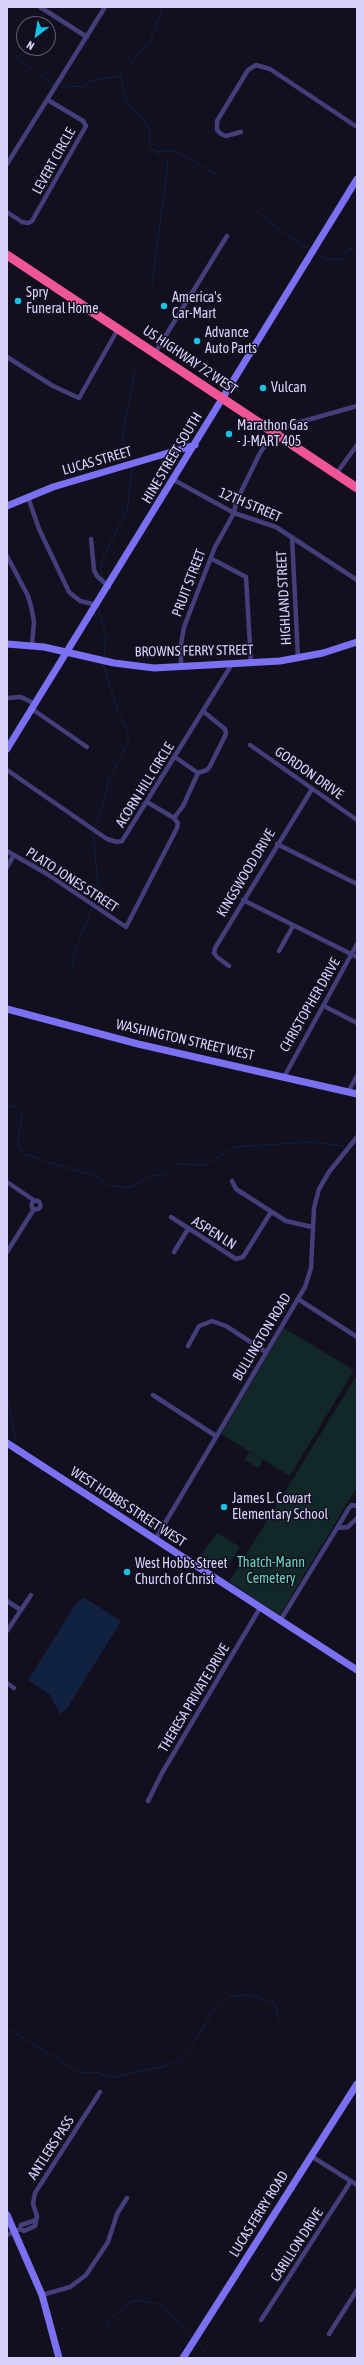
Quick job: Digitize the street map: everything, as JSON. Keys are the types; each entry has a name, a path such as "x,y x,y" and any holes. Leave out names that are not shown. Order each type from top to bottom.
{"highway":[{"name":"US HIGHWAY 72 WEST","path":"7,255 357,488"}],"street":[{"path":"40,7 87,37"},
{"path":"7,164 105,7"},
{"path":"241,132 226,136 221,134 217,130 217,121 248,70 256,65 270,68 357,127"},
{"name":"LEVERT CIRCLE","path":"7,212 22,222 28,224 32,221 86,126 83,121 48,100"},
{"name":"HINE STREET SOUTH","path":"7,749 109,587 357,179"},
{"path":"155,353 227,236"},
{"path":"7,357 53,386 78,398 118,329"},
{"path":"274,433 293,424 357,406"},
{"name":"PRUIT STREET","path":"181,666 181,644 184,627 212,559 215,547 234,513 236,502 257,457 274,433"},
{"name":"LUCAS STREET","path":"7,506 63,483 195,445"},
{"path":"336,474 357,445"},
{"name":"12TH STREET","path":"174,480 234,513 266,522 292,537 357,580"},
{"path":"28,497 39,529 69,592 80,601 97,605"},
{"name":"HIGHLAND STREET","path":"292,537 298,658"},
{"path":"91,539 94,570 97,576 109,587"},
{"path":"7,556 30,601 34,622 32,645"},
{"path":"212,559 246,577 251,663"},
{"name":"BROWNS FERRY STREET","path":"7,644 32,645 134,666 181,666 251,663 298,658 357,642"},
{"name":"ACORN HILL CIRCLE","path":"7,770 112,841 122,841 204,712 232,664"},
{"path":"7,698 21,696 87,747"},
{"path":"148,802 174,818 183,806 198,774 207,770 210,766 226,734 225,729 204,712"},
{"name":"GORDON DRIVE","path":"250,745 357,820"},
{"path":"175,757 198,774"},
{"name":"KINGSWOOD DRIVE","path":"229,966 217,957 214,953 215,948 277,844 312,789"},
{"name":"PLATO JONES STREET","path":"7,851 47,874 126,927 176,833 178,823 174,818"},
{"path":"277,844 357,884"},
{"path":"7,867 14,855"},
{"path":"243,900 293,926 355,955"},
{"path":"279,951 293,926"},
{"name":"CHRISTOPHER DRIVE","path":"284,1077 292,1059 355,955 357,944"},
{"path":"324,1006 357,1023"},
{"name":"WASHINGTON STREET WEST","path":"7,1009 138,1044 357,1094"},
{"path":"348,1092 357,1076"},
{"name":"BULLINGTON ROAD","path":"154,1540 298,1299 309,1278 311,1268 312,1227 316,1199 324,1180 357,1137"},
{"path":"232,1181 236,1189 286,1221 312,1227"},
{"path":"7,1182 35,1201 32,1204 34,1209 7,1252"},
{"name":"ASPEN LN","path":"171,1218 232,1258 239,1261 271,1212"},
{"path":"174,1252 188,1229"},
{"path":"298,1299 357,1337"},
{"path":"188,1346 199,1326 212,1321 226,1326 266,1352"},
{"path":"153,1395 216,1436"},
{"name":"WEST HOBBS STREET WEST","path":"7,1443 154,1540 357,1670"},
{"path":"280,1620 349,1508 352,1505 357,1506"},
{"path":"337,1528 348,1527 357,1518"},
{"path":"7,1631 31,1595"},
{"path":"7,1601 21,1610"},
{"name":"THERESA PRIVATE DRIVE","path":"148,1801 162,1773 260,1608"},
{"path":"7,1683 14,1688"},
{"name":"LUCAS FERRY ROAD","path":"183,2358 357,2084"},
{"name":"ANTLERS PASS","path":"7,2235 17,2230 21,2225 36,2220 33,2204 35,2193 100,2092"},
{"path":"311,2156 357,2185"},
{"name":"CARILLON DRIVE","path":"261,2320 350,2181"},
{"path":"42,2295 70,2287 86,2275 108,2242 117,2214 127,2198"},
{"path":"7,2215 17,2230 42,2295 58,2358"},
{"path":"329,2334 357,2290"}],"green space":[{"path":"284,1328 354,1370 290,1476 221,1434"},
{"name":"Thatch-Mann Cemetery","path":"357,1375 357,1487 280,1615 229,1582"},
{"path":"249,1452 263,1460 258,1468 245,1460"},
{"path":"217,1533 240,1547 225,1571 201,1555"}],"water":[{"path":"85,1598 121,1621 66,1710 60,1714 50,1695 28,1680 77,1602"}],"waterway":[{"path":"61,87 86,86 89,81 120,76 151,39 163,7"},
{"path":"7,51 54,85"},
{"path":"120,76 127,103 144,120 150,131 150,147 168,162 152,285"},
{"path":"151,149 159,152 169,150 177,152 217,175 270,223 310,250"},
{"path":"315,254 325,259 344,259 347,249 357,248"},
{"path":"131,459 125,449 122,438 135,370"},
{"path":"106,581 102,578 101,569 103,558 127,511 132,468"},
{"path":"99,611 106,635 104,656"},
{"path":"94,828 102,808 109,780 128,742 128,731 118,711 103,664"},
{"path":"93,833 98,884 95,903"},
{"path":"75,968 72,962 74,954 92,908"},
{"path":"7,1106 14,1106 21,1112 22,1119 18,1137 19,1147 25,1154 83,1173 93,1174 110,1186 132,1187 150,1176 166,1174 177,1164 206,1165 234,1147 310,1142 344,1146"},
{"path":"7,1397 16,1441"},
{"path":"7,2028 80,2073 95,2072 109,2077 116,2077 138,2071 163,2067 178,2061 196,2040 211,2014 230,1996 252,1995 274,2003 277,2009 278,2021"},
{"path":"107,2327 112,2318 130,2302 137,2300 157,2304 166,2309 190,2337"},
{"path":"199,2344 210,2358"}],"place":[{"name":"Spry Funeral Home","path":"18,301"},
{"name":"America's Car-Mart","path":"164,306"},
{"name":"Advance Auto Parts","path":"197,341"},
{"name":"Vulcan","path":"263,388"},
{"name":"Marathon Gas - J-MART 405","path":"229,434"},
{"name":"James L. Cowart Elementary School","path":"224,1507"},
{"name":"West Hobbs Street Church of Christ","path":"127,1572"}]}
